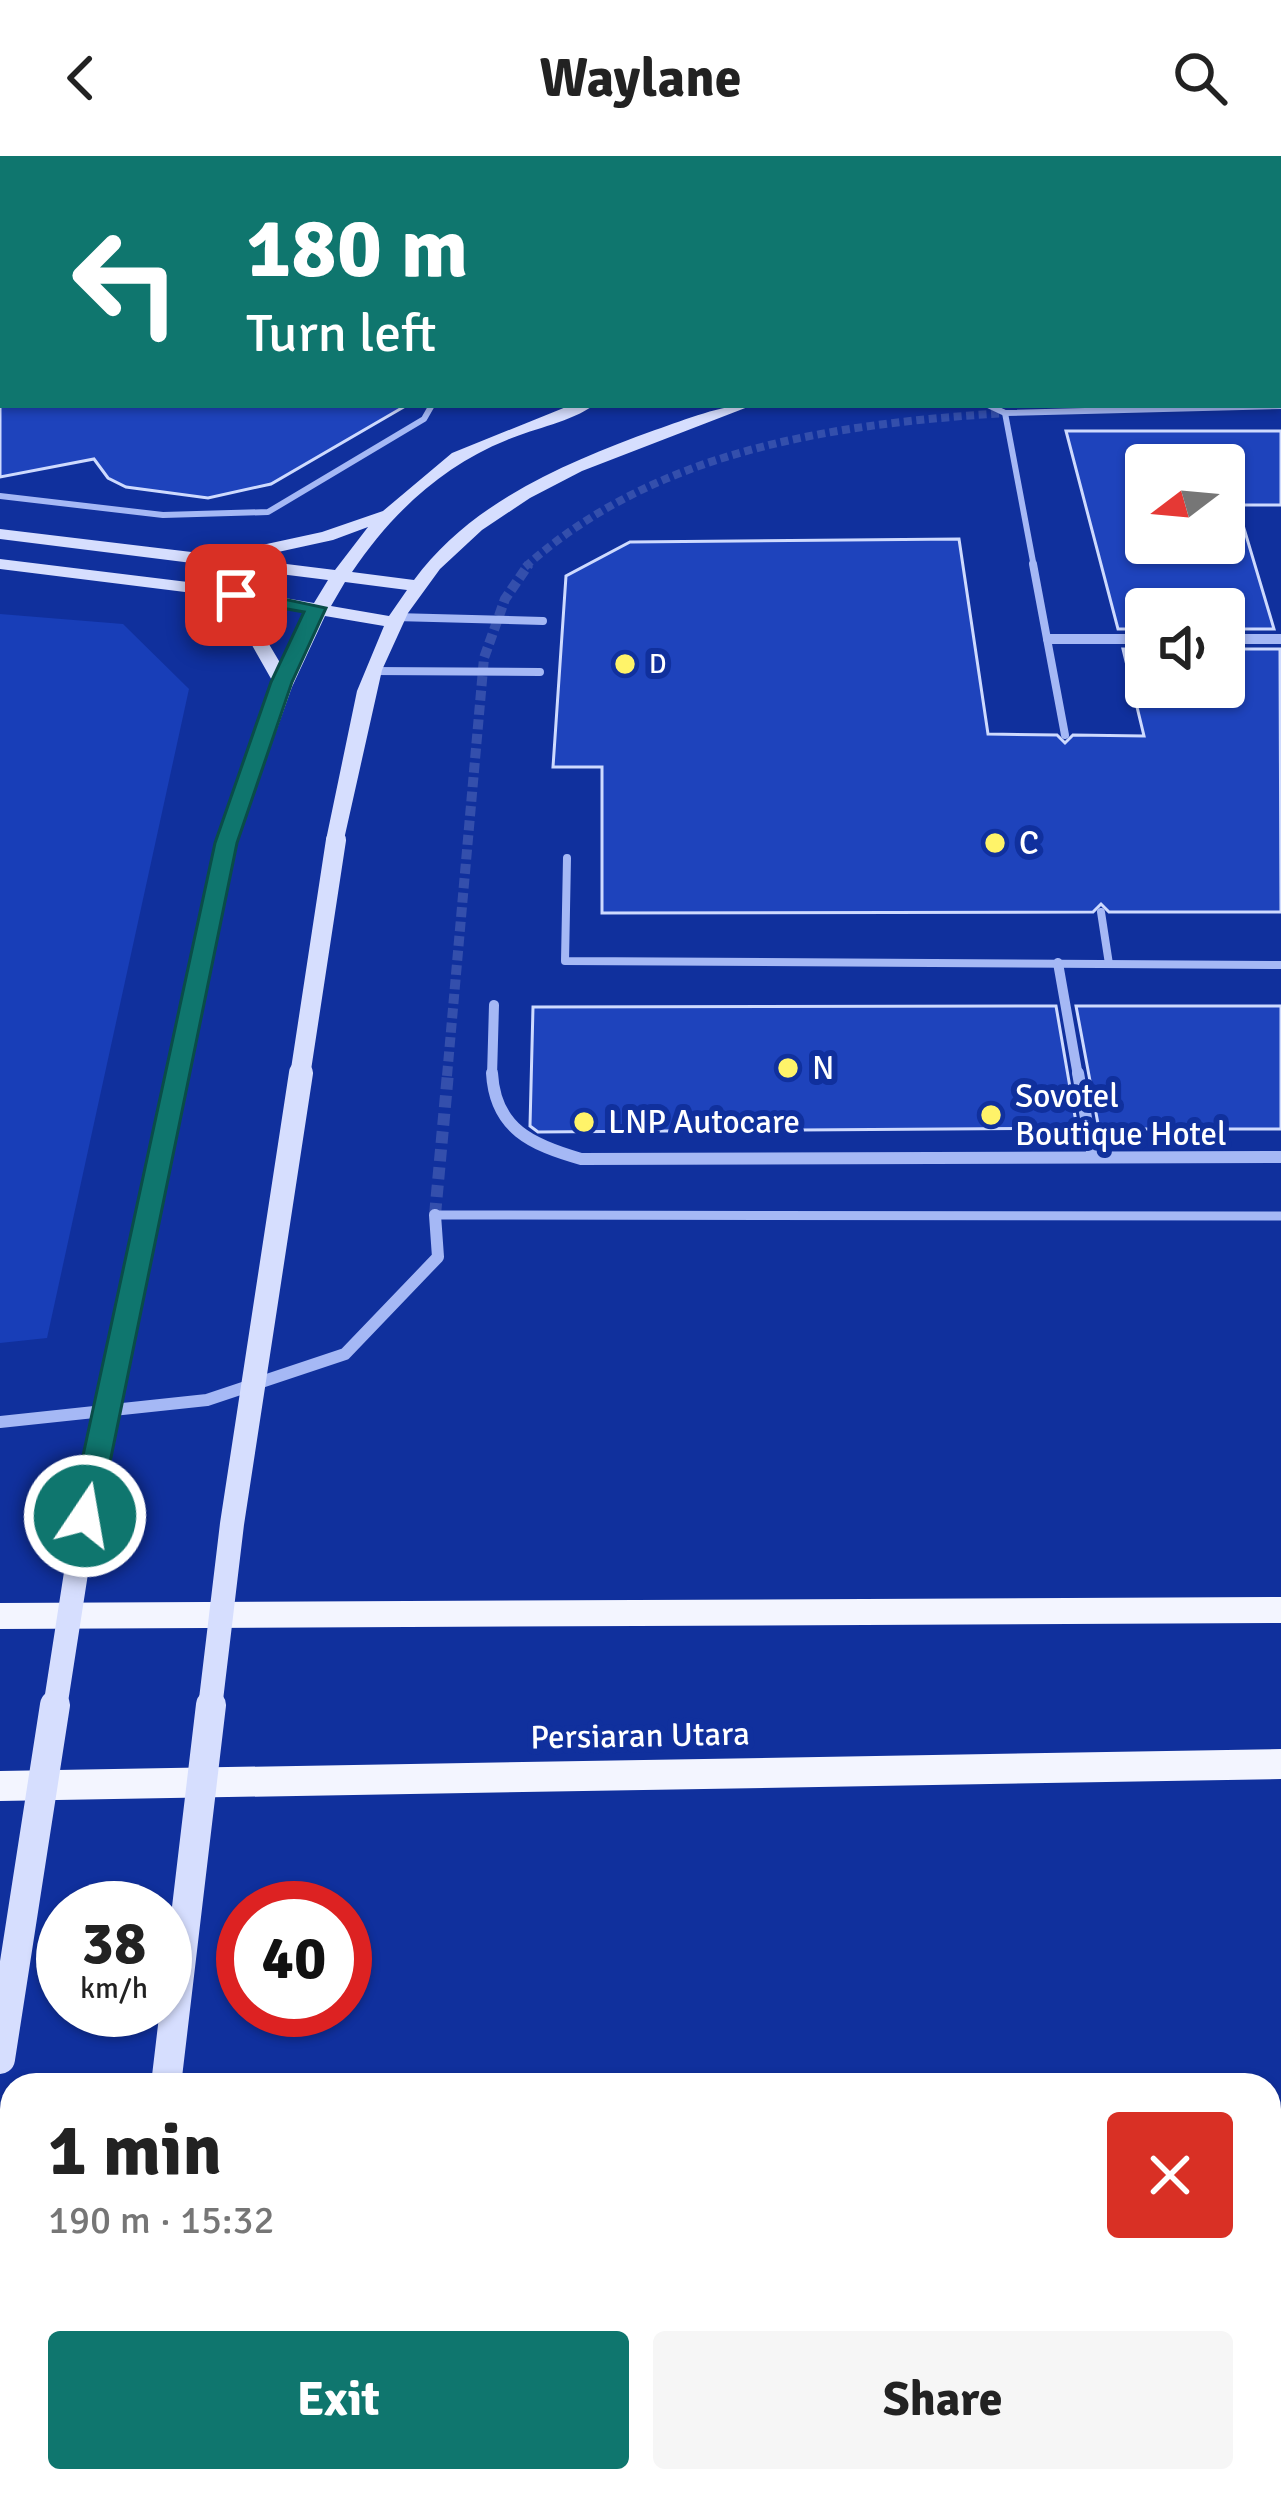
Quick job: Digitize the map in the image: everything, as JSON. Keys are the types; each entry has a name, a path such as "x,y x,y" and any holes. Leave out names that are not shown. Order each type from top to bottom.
{"main road":[{"path":"0,1616 1281,1610"},
{"name":"Persiaran Utara","path":"0,1786 1222,1764 1281,1767"}],"street":[{"path":"0,2059 85,1516 226,843 282,682 316,608 390,514 445,466 579,408"},
{"path":"167,2073 232,1525 336,840 372,671 413,585 494,510 548,478 608,452 736,408"},
{"path":"220,560 327,536 390,514"},
{"path":"0,534 413,585"},
{"path":"0,564 196,587 394,620"},
{"path":"196,587 251,628 282,682"},
{"path":"1048,639 1125,639"},
{"path":"1245,639 1281,639"},
{"path":"1058,963 1093,1157"},
{"path":"494,1005 492,1101 519,1137 547,1151 580,1159 1281,1156"},
{"path":"0,1422 207,1400 345,1354 438,1256 435,1215"}],"lane":[{"path":"0,496 163,514 268,512 424,419 431,408"},
{"path":"994,408 1005,413 1071,408"},
{"path":"1005,413 1013,408"},
{"path":"1005,413 1065,735"},
{"path":"394,620 543,621"},
{"path":"372,671 540,672"},
{"path":"566,858 565,961 1281,965"},
{"path":"1101,912 1109,964"},
{"path":"435,1215 1281,1216"}],"shaded area":[{"path":"0,614 123,624 189,689 47,1338 0,1343"}],"building":[{"path":"0,408 402,408 271,484 208,498 126,487 108,478 94,459 0,477"},
{"path":"1066,431 1281,431 1281,505 1245,505 1245,444 1125,444 1125,564 1245,564 1245,532 1274,629 1245,629 1245,588 1125,588 1125,629 1118,629"},
{"path":"959,539 988,734 1057,735 1065,743 1073,735 1144,736 1137,708 1245,708 1245,649 1280,649 1281,912 1109,912 1101,904 1093,912 602,913 602,767 553,767 566,576 630,542"},
{"name":"N","path":"1056,1006 1077,1128 538,1132 530,1126 533,1007"},
{"path":"1076,1006 1281,1006 1281,1129 1099,1129"}],"tunnel":[{"path":"525,567 577,527 690,469 813,435 1005,413"},
{"path":"447,1076 484,658 505,599 529,564"},
{"path":"435,1215 448,1073"}],"place":[{"name":"D","path":"625,664"},
{"name":"C","path":"995,843"},
{"name":"N","path":"788,1068"},
{"name":"Sovotel Boutique Hotel","path":"991,1115"},
{"name":"LNP Autocare","path":"584,1122"}],"route":[{"path":"85,1516 226,843 282,682 316,608 236,595"}]}
